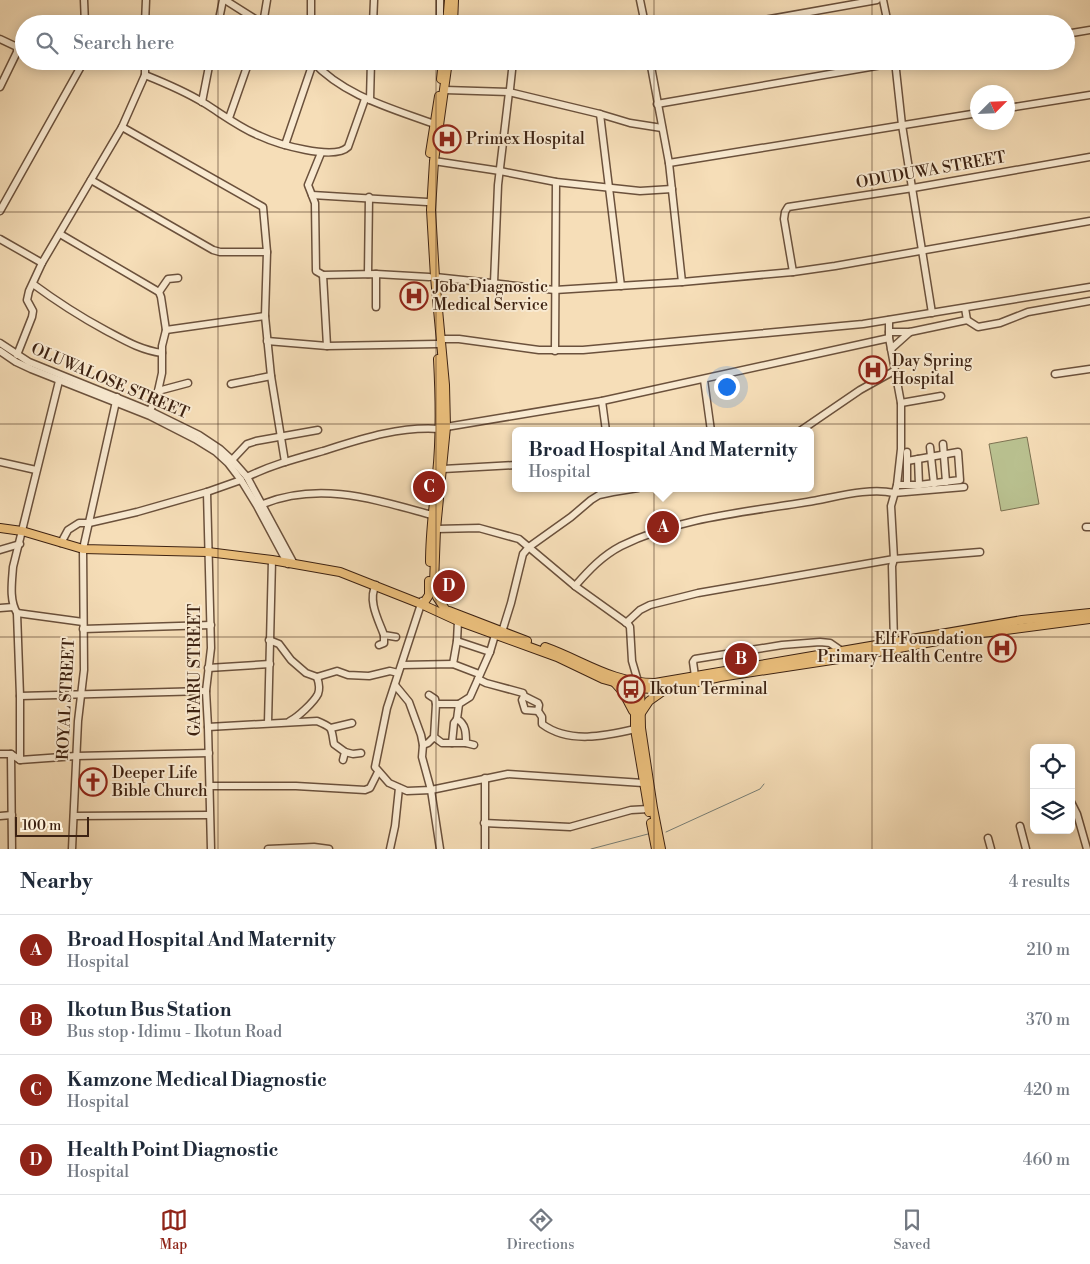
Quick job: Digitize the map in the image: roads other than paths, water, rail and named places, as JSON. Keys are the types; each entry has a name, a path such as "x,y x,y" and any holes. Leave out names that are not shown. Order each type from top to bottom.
{"main road":[{"path":"449,0 450,15"},
{"path":"452,15 454,0"},
{"path":"428,602 434,584 436,529 443,469 439,341 427,202 429,164 442,70"},
{"path":"429,224 434,161 447,70"},
{"path":"428,602 432,515 443,428"},
{"path":"0,528 22,531 82,550 208,552 291,562 350,572 445,609 615,683 662,682 894,643 910,643 1090,619"},
{"path":"291,562 340,572 428,602 458,621 558,652 605,674 653,688 805,665 1022,620 1090,613"},
{"path":"615,683 638,713"},
{"path":"638,684 638,713 661,849"},
{"path":"656,849 634,729 638,713 656,695 669,686"}],"street":[{"path":"84,0 85,15"},
{"path":"145,15 146,0"},
{"path":"220,15 224,0 248,15"},
{"path":"264,15 267,0"},
{"path":"310,15 311,0"},
{"path":"373,15 374,0"},
{"path":"440,0 440,15"},
{"path":"640,0 643,15"},
{"path":"793,15 877,0"},
{"path":"883,0 886,15"},
{"path":"1075,32 1090,30"},
{"path":"0,39 15,46"},
{"path":"0,87 15,56"},
{"path":"0,212 79,70"},
{"path":"17,355 32,317 33,311 27,300 29,291 42,263 122,127 145,75 145,70"},
{"path":"202,102 208,70"},
{"path":"228,118 246,70"},
{"path":"286,145 309,70"},
{"path":"321,70 338,84 367,99 434,124"},
{"path":"145,75 202,102 258,136 286,145 321,152 339,153 348,147 367,99 370,70"},
{"path":"494,283 498,185 512,70"},
{"path":"651,70 669,163 674,224 682,282"},
{"path":"657,104 850,70"},
{"path":"896,70 902,125 932,313"},
{"path":"445,90 509,90 630,123 662,128"},
{"path":"1015,107 1090,95"},
{"path":"600,114 621,286"},
{"path":"669,163 970,114"},
{"path":"122,127 263,207 267,252 265,316 267,341 285,462"},
{"path":"321,152 309,182 309,188 316,206 315,268 322,275 376,274 432,277 554,290 682,282 793,272 922,252 1090,221"},
{"name":"ODUDUWA STREET","path":"793,272 784,219 788,207 913,188 1090,157"},
{"path":"434,161 556,182 640,191 672,189"},
{"path":"91,180 213,250 220,252 267,252"},
{"path":"554,351 556,182"},
{"path":"312,195 427,202"},
{"path":"368,274 369,198"},
{"path":"60,234 159,292 166,330 162,353 162,373 158,391 150,411"},
{"path":"0,238 42,263"},
{"path":"376,274 376,307"},
{"path":"322,275 327,346"},
{"path":"159,292 168,279 178,278"},
{"path":"33,284 67,308 128,342 145,350 162,353"},
{"path":"267,341 327,346 459,339 539,350 583,350 773,334 889,320 1090,287"},
{"path":"61,543 72,526 207,492 285,462 393,431 443,428 602,401 704,380 889,335 967,320 978,327 1000,323 1028,312 1090,301"},
{"path":"965,308 967,320"},
{"path":"166,330 265,316"},
{"path":"889,320 894,372 901,402 897,485 891,506 894,559 892,566 894,643"},
{"path":"891,349 910,332"},
{"name":"OLUWALOSE STREET","path":"0,347 33,364 150,416 216,452 244,479 263,504 291,562"},
{"name":"OLUWALOSE STREET","path":"0,347 16,362 59,381 150,411 199,435 232,460 291,562"},
{"path":"1055,374 1090,369"},
{"path":"806,427 860,390 894,372"},
{"path":"231,384 271,376"},
{"path":"704,380 710,427"},
{"path":"20,760 20,696 12,589 14,567 59,381"},
{"path":"158,391 188,383"},
{"path":"901,402 941,396"},
{"name":"ROYAL STREET","path":"72,849 78,721 84,670 82,550 116,400"},
{"path":"602,401 605,427"},
{"path":"232,460 247,444 318,430"},
{"path":"943,444 946,482"},
{"path":"930,447 934,484"},
{"path":"906,485 907,452"},
{"path":"897,485 934,484 960,480 958,452 907,461"},
{"path":"918,459 919,485"},
{"path":"0,462 36,470"},
{"path":"443,469 512,465"},
{"path":"575,586 598,561 621,547 639,538 677,526 740,512 853,494 886,491 894,493 964,487"},
{"name":"GAFARU STREET","path":"207,492 211,648 206,691 211,849"},
{"path":"436,704 459,704 470,697 512,603 523,554 529,547 599,495 616,492"},
{"path":"263,504 298,495 344,493 367,497 432,515"},
{"path":"436,529 479,528 519,539 575,586 630,627 632,661 638,684"},
{"path":"0,550 20,544"},
{"path":"626,623 640,610 690,595 894,559 980,552"},
{"path":"268,723 270,640 275,560"},
{"path":"376,585 372,596 384,635 384,643 379,645"},
{"path":"428,602 398,673 387,708 375,768 388,782 407,790 431,790 508,774 643,783"},
{"path":"0,608 83,625 211,625"},
{"path":"453,664 458,621"},
{"path":"384,635 396,637"},
{"path":"270,640 279,644 306,673 317,677 337,671 348,675 369,676 390,671 398,673"},
{"path":"457,641 490,652"},
{"path":"695,676 693,662 695,659 782,645 820,642 830,643 840,648 843,652"},
{"path":"208,668 270,664"},
{"path":"402,664 453,664 502,688 520,691 524,696 538,703 542,724 567,734 586,737 634,729"},
{"path":"287,723 296,718 319,692 317,677"},
{"path":"395,686 409,702 423,744 422,757 431,790 440,849"},
{"path":"20,696 206,691"},
{"path":"423,744 428,743 434,737 436,704 435,699 429,695"},
{"path":"524,696 522,700 525,710 538,711"},
{"path":"452,743 454,723 457,719 459,704"},
{"path":"457,719 463,722 466,743"},
{"path":"208,727 317,721 329,725 333,733 334,744 344,752 361,753"},
{"path":"331,728 352,723"},
{"path":"434,737 442,743 474,745"},
{"path":"343,760 344,752"},
{"path":"0,754 11,754 20,760 76,756 209,753"},
{"path":"11,754 12,849"},
{"path":"210,786 296,786 365,790 370,788 378,772"},
{"path":"485,778 485,849"},
{"path":"390,849 395,826 399,788"},
{"path":"484,823 570,827 631,810 649,809"},
{"path":"1075,810 1087,849"},
{"path":"74,816 209,815"},
{"path":"0,816 12,816"},
{"path":"1020,826 1026,849"},
{"path":"988,838 991,849"},
{"path":"268,849 314,847 329,849"}],"waterway":[{"path":"666,832 760,789 764,784"},
{"path":"591,849 648,834"}],"place":[{"name":"Primex Hospital","path":"447,139"},
{"name":"Joba Diagnostic Medical Service","path":"414,296"},
{"name":"Day Spring Hospital","path":"873,370"},
{"name":"Kamzone Medical Diagnostic","path":"429,487"},
{"name":"Broad Hospital And Maternity","path":"663,527"},
{"name":"Health Point Diagnostic","path":"449,586"},
{"name":"Elf Foundation Primary Health Centre","path":"1002,648"},
{"name":"Ikotun Bus Station","path":"741,659"},
{"name":"Ikotun Terminal","path":"631,689"},
{"name":"Deeper Life Bible Church","path":"93,782"}]}
